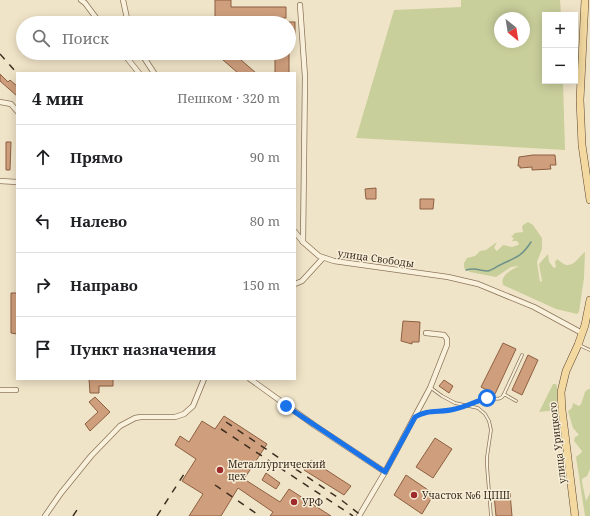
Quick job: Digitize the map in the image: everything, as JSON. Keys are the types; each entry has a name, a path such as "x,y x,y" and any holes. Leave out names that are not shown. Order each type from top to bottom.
{"main road":[{"path":"585,0 580,100 582,145 590,200"},
{"name":"улица Урицкого","path":"575,516 561,397 564,376 578,345 590,300"}],"street":[{"path":"81,0 95,16"},
{"path":"123,0 126,16"},
{"path":"300,5 305,77 303,242"},
{"path":"129,60 138,72"},
{"path":"146,60 153,72"},
{"path":"0,102 11,104 16,110"},
{"path":"0,181 16,182"},
{"name":"улица Свободы","path":"296,233 313,252 323,258 334,261 448,277 478,284 534,307 582,333"},
{"path":"296,284 302,281 323,258"},
{"path":"359,516 385,472 430,388 447,341 446,336 441,334 426,333"},
{"path":"45,516 61,493 91,456 120,426 135,418 175,417 184,414 193,406 204,380"},
{"path":"251,380 314,425 385,472"},
{"path":"0,390 16,390"}],"lane":[{"path":"578,345 590,350"},
{"path":"415,417 426,412 449,410 487,398 499,399 503,397 522,355"},
{"path":"430,388 455,403 467,405 482,411 487,417 490,424 491,435 487,461 491,516"},
{"path":"504,394 516,400"}],"green space":[{"path":"461,0 560,0 561,12 542,12 542,84 563,84 565,150 356,138 394,10 461,7"},
{"path":"528,222 533,225 542,238 542,249 537,262 540,282 542,281 539,264 548,254 549,262 554,268 556,267 555,262 557,259 565,265 569,265 585,252 584,278 579,312 577,314 556,309 503,285 503,278 510,271 519,266 511,267 496,277 470,272 464,268 464,263 467,258 475,256 480,251 486,250 497,242 494,248 497,251 503,245 512,247 518,245 519,244 517,241 512,241 514,238 511,237 515,233 523,232 523,225"},
{"path":"553,384 556,384 557,387 557,410 539,412"},
{"path":"590,389 590,469 587,476 582,479 582,482 586,501 590,493 590,516 585,516 576,457 582,451 574,441 575,437 579,435 573,428 568,411 572,408 573,403 579,406 581,404 585,392"}],"building":[{"path":"215,0 231,0 231,7 286,7 286,16 215,16"},
{"path":"223,60 241,60 255,72 237,72"},
{"path":"275,60 289,60 289,72 275,72"},
{"path":"0,74 8,82 10,80 16,85 16,95 0,81"},
{"path":"6,142 11,142 10,170 6,170"},
{"path":"533,155 555,155 556,165 550,165 551,169 532,170 532,167 520,168 520,166 518,166 519,157"},
{"path":"376,188 376,199 366,199 365,189"},
{"path":"420,199 434,199 433,209 420,209"},
{"path":"11,293 16,293 16,334 11,333"},
{"path":"403,321 420,322 419,342 412,342 412,344 401,341"},
{"path":"503,343 516,349 495,394 481,387"},
{"path":"528,355 538,360 522,395 512,390"},
{"path":"89,380 113,380 113,386 99,386 99,393 90,393"},
{"path":"444,380 453,386 449,393 439,386"},
{"path":"95,397 110,412 90,431 85,424 98,412 89,402"},
{"name":"Металлургический цех","path":"224,416 267,444 244,479 280,502 289,489 331,516 270,516 273,512 238,488 221,516 189,516 203,494 182,481 196,459 175,445 180,436 189,442 202,421 215,429"},
{"path":"435,438 452,449 433,478 416,467"},
{"path":"311,460 351,486 344,495 304,470"},
{"path":"266,473 280,483 276,489 262,480"},
{"name":"Участок №6 ЦПШ","path":"406,475 434,494 422,514 394,495"},
{"path":"510,493 512,516 496,516 494,495"}],"waterway":[{"path":"466,270 492,270 519,256 531,242"}],"railway":[{"path":"0,54 16,72"},
{"path":"226,422 340,499 362,516"},
{"path":"221,429 353,516"},
{"path":"157,516 186,471"},
{"path":"215,485 260,516"},
{"path":"73,516 77,510"}],"place":[{"name":"Металлургический цех","path":"220,470"},
{"name":"Участок №6 ЦПШ","path":"414,495"},
{"name":"УРФ","path":"294,502"}],"route":[{"path":"286,406 385,472 415,417 426,412 460,408 487,398"}]}
